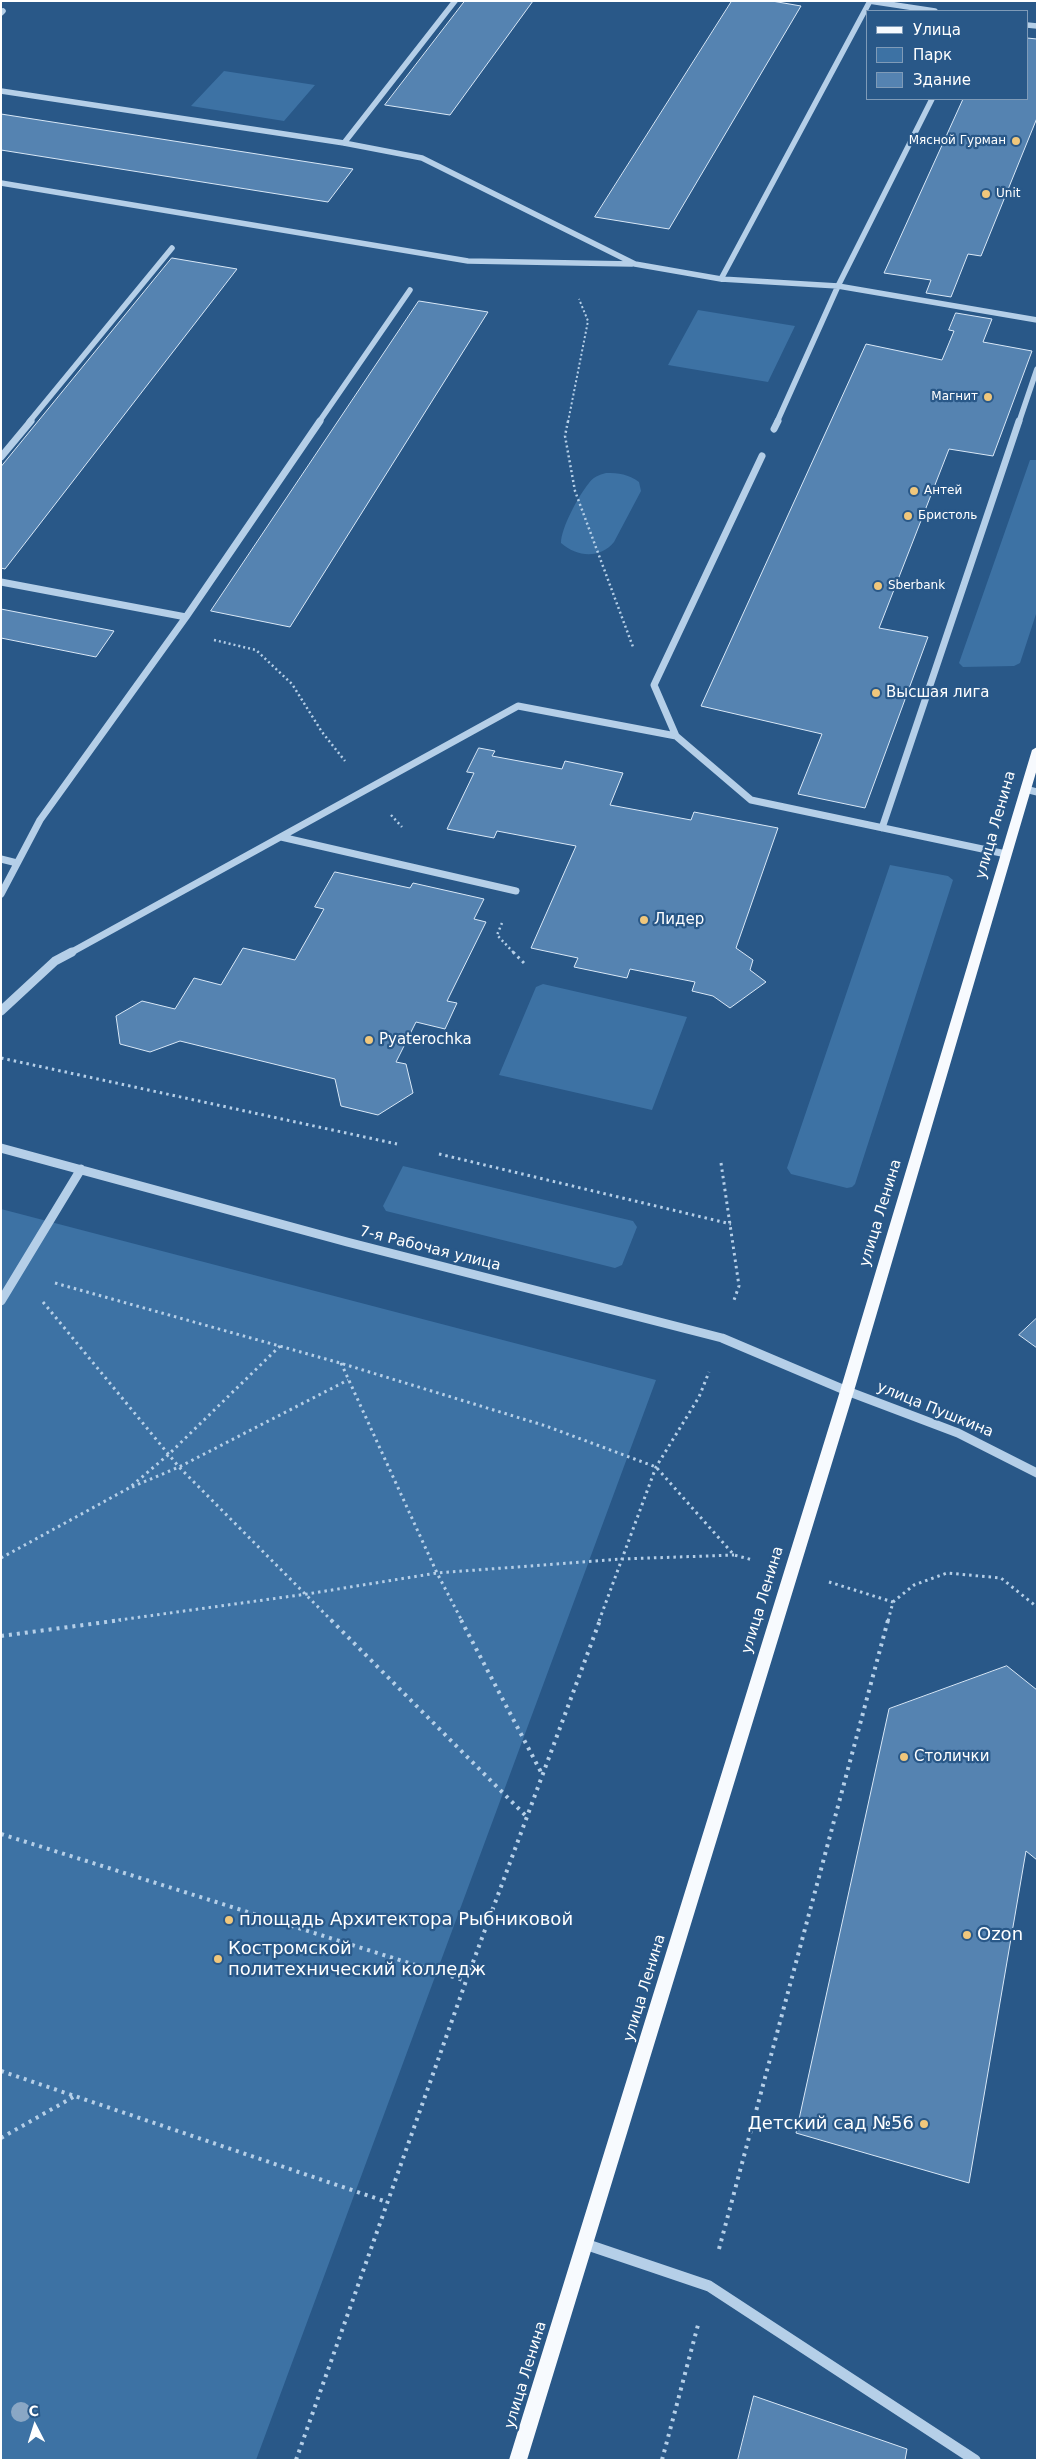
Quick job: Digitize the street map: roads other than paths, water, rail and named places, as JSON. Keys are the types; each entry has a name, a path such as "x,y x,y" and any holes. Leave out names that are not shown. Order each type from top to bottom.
{"main road":[{"name":"улица Ленина","path":"518,2460 790,1570 847,1391 1006,854 1031,790 1037,750"}],"street":[{"path":"344,143 455,1"},
{"path":"722,279 870,1"},
{"path":"1,91 344,143 422,158 635,264"},
{"path":"774,429 838,286 931,100"},
{"path":"1,183 468,261 635,264 722,279 838,286 1037,320"},
{"path":"1,457 172,248"},
{"path":"1,894 40,820 186,617 410,290"},
{"path":"882,828 1037,369"},
{"path":"762,456 654,685 676,736 751,800 1006,854"},
{"path":"1,582 186,617"},
{"path":"281,837 516,891"},
{"path":"1,859 17,863"},
{"name":"7-я Рабочая улица","path":"1,1148 347,1242 722,1338 847,1391"},
{"path":"1,1301 82,1169"},
{"name":"улица Пушкина","path":"847,1391 958,1433 1037,1473"},
{"path":"584,2244 709,2286 975,2460"}],"lane":[{"path":"870,1 928,10"},
{"path":"1,1011 55,961 518,706 676,736"}],"place":[{"name":"Мясной Гурман","path":"1016,141"},
{"name":"Unit","path":"986,194"},
{"name":"Магнит","path":"988,397"},
{"name":"Антей","path":"914,491"},
{"name":"Бристоль","path":"908,516"},
{"name":"Sberbank","path":"878,586"},
{"name":"Высшая лига","path":"876,693"},
{"name":"Лидер","path":"644,920"},
{"name":"Pyaterochka","path":"369,1040"},
{"name":"Столички","path":"904,1757"},
{"name":"площадь Архитектора Рыбниковой","path":"229,1920"},
{"name":"Ozon","path":"967,1935"},
{"name":"Костромской политехнический колледж","path":"218,1959"},
{"name":"Детский сад №56","path":"924,2124"}]}
